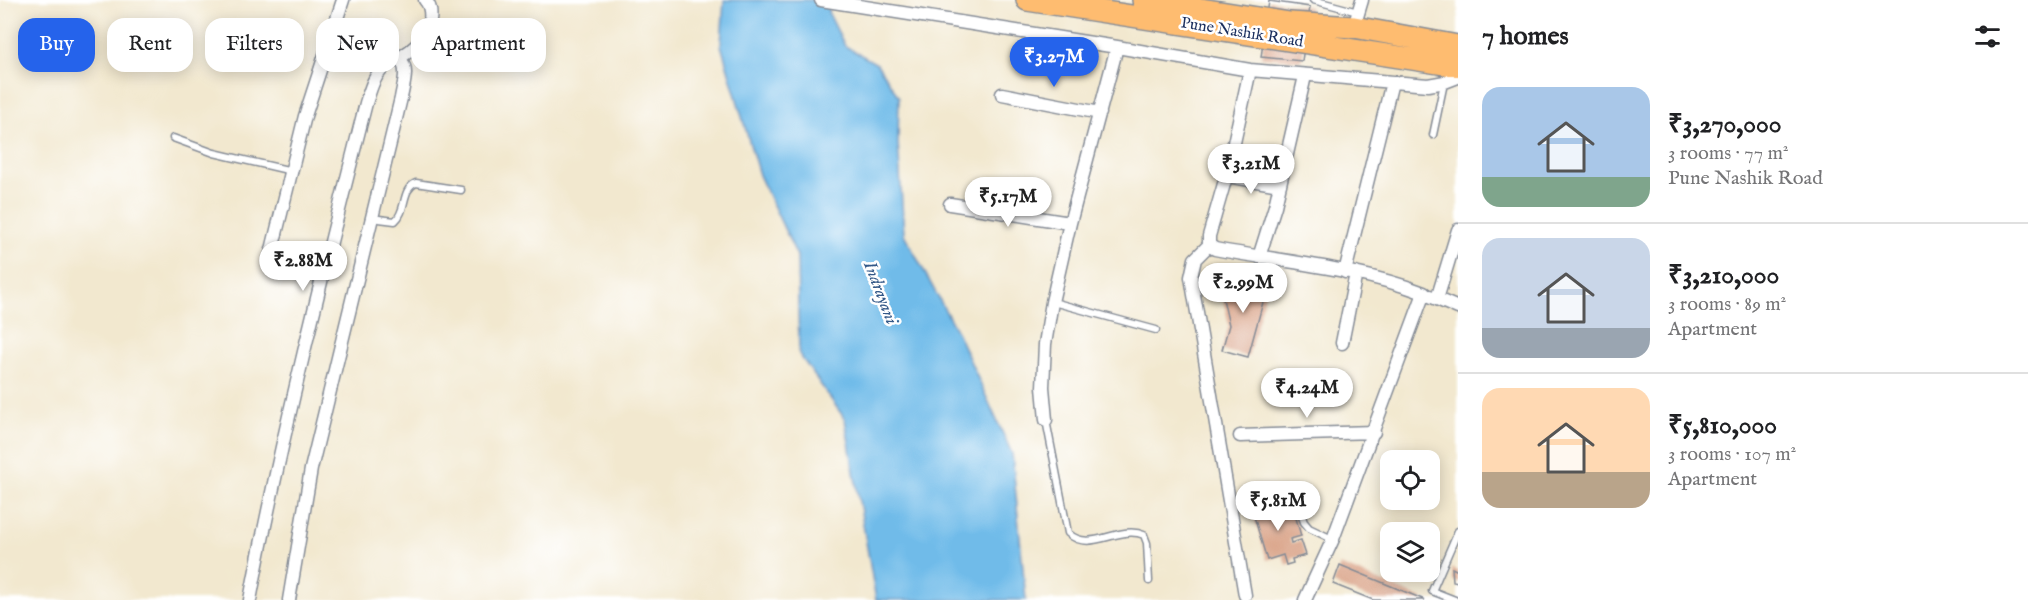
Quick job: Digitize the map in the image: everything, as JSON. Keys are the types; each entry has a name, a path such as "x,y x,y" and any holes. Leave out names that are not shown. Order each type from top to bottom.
{"highway":[{"name":"Pune Nashik Road","path":"1027,0 1458,66"},
{"name":"Pune Nashik Road","path":"1143,0 1290,23 1356,20 1458,46"},
{"path":"1350,50 1356,20"}],"street":[{"path":"270,258 314,86 343,0"},
{"path":"289,600 311,469 370,218 401,98 406,70 399,58 417,45 429,25 431,13 425,0"},
{"path":"821,0 1250,70 1428,85 1458,77"},
{"path":"1356,20 1362,0"},
{"path":"1046,420 1043,387 1045,344 1052,302 1070,223 1117,47"},
{"path":"1245,595 1191,277 1195,259 1209,245 1209,236 1227,176 1250,70"},
{"path":"250,600 268,508 296,387 366,103 378,72"},
{"path":"1259,257 1281,185 1305,76"},
{"path":"1342,343 1350,272 1392,82"},
{"path":"1002,94 1100,113"},
{"path":"1227,176 1281,185"},
{"path":"950,204 1070,223"},
{"path":"1437,299 1458,230"},
{"path":"1209,245 1215,249 1350,272 1397,283 1458,308"},
{"path":"1305,600 1333,539 1424,293"},
{"path":"1240,436 1374,432"}],"lane":[{"path":"1313,0 1356,20"},
{"path":"1433,135 1445,82"},
{"path":"173,138 214,153 292,171"},
{"path":"370,218 395,221 400,216 407,190 410,185 416,183 461,190"},
{"path":"1052,302 1156,330"},
{"path":"1046,420 1068,532 1076,540 1086,541 1136,532 1144,536 1147,543 1149,581"},
{"path":"1255,493 1290,496 1296,500 1304,522 1309,528 1333,539"},
{"path":"1455,600 1432,591 1458,531"}],"water":[{"name":"Indrayani","path":"724,0 832,0 828,12 845,46 877,64 899,97 898,142 904,234 958,334 1012,454 1026,600 876,600 845,419 799,354 797,256 759,175 721,45"}],"building":[{"path":"1269,1 1310,7 1302,61 1261,57"},
{"path":"1239,274 1254,278 1250,289 1256,291 1259,281 1268,284 1248,357 1222,350 1229,325 1221,290 1236,287"},
{"path":"1260,500 1262,505 1269,503 1271,512 1277,513 1275,507 1287,503 1286,514 1294,511 1301,536 1290,539 1291,543 1301,540 1306,555 1292,559 1293,563 1286,565 1283,555 1267,560 1250,503"},
{"path":"1340,565 1425,600 1373,600 1333,584"},
{"path":"1452,568 1458,571 1458,582 1453,581"}]}
